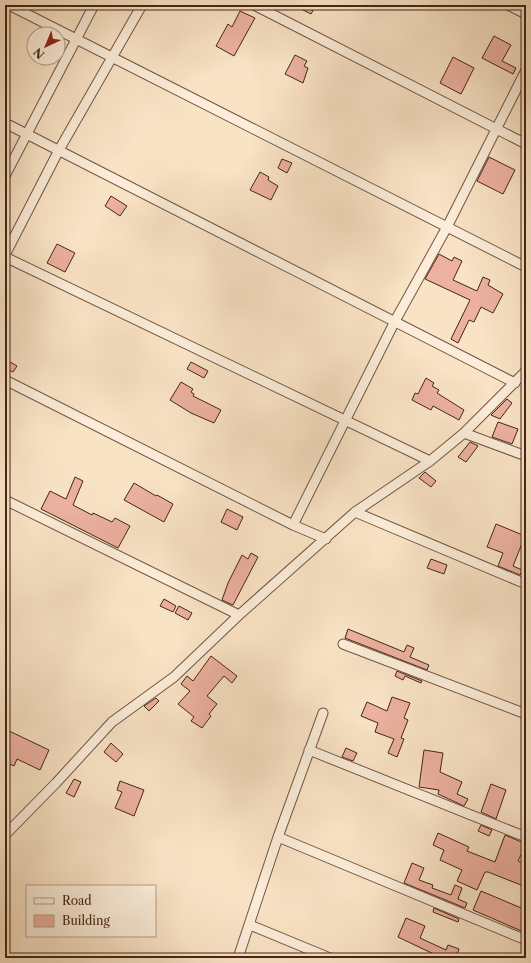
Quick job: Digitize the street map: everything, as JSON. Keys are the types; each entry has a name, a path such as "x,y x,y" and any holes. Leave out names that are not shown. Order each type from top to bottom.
{"street":[{"path":"9,5 526,266"},
{"path":"5,176 94,5"},
{"path":"142,5 60,150 5,256 346,419 430,461"},
{"path":"254,5 526,144"},
{"path":"508,5 526,14"},
{"path":"293,524 395,322 447,227 526,70"},
{"path":"5,123 515,383"},
{"path":"5,835 56,784 112,722 174,677 239,615 355,512 430,461 464,433 526,371"},
{"path":"5,380 293,524 326,539"},
{"path":"464,433 526,456"},
{"path":"5,500 239,615"},
{"path":"355,512 526,584"},
{"path":"343,644 526,714"},
{"path":"238,958 278,837 323,713"},
{"path":"309,750 526,837"},
{"path":"278,837 526,940"},
{"path":"250,925 330,958"}],"building":[{"path":"293,5 316,5 311,14"},
{"path":"240,11 255,18 234,56 216,46 228,24 232,27"},
{"path":"494,36 511,45 502,61 516,68 513,74 482,58"},
{"path":"295,55 307,61 304,66 308,68 303,83 285,74"},
{"path":"453,57 474,68 461,94 440,83"},
{"path":"489,157 515,170 503,194 477,181"},
{"path":"282,159 292,163 287,173 278,168"},
{"path":"260,172 269,177 268,180 278,186 271,200 250,190"},
{"path":"111,196 127,206 120,216 105,206"},
{"path":"57,244 75,253 65,272 47,263"},
{"path":"439,254 452,261 454,257 462,261 453,280 477,291 483,277 490,280 488,285 503,294 493,313 481,307 474,322 469,320 458,343 451,339 470,300 425,279"},
{"path":"5,359 17,366 13,372 5,368"},
{"path":"191,362 208,371 204,378 187,369"},
{"path":"426,378 434,383 432,386 439,390 437,393 464,410 459,420 433,406 431,410 412,400 415,393 418,394"},
{"path":"181,382 193,389 191,392 194,394 193,396 221,410 214,423 191,413 170,400"},
{"path":"507,399 512,403 500,419 491,415"},
{"path":"498,422 518,429 512,444 492,437"},
{"path":"470,442 478,446 466,462 458,457"},
{"path":"425,472 436,481 431,487 419,478"},
{"path":"75,477 83,481 73,505 92,515 93,513 112,522 115,518 130,526 118,548 41,509 50,491 66,499"},
{"path":"134,483 173,504 164,522 124,500"},
{"path":"227,509 243,517 237,530 221,522"},
{"path":"496,524 525,536 513,566 522,570 520,575 498,566 503,553 487,547"},
{"path":"251,553 258,557 233,605 222,600 228,583 242,555 248,559"},
{"path":"431,559 447,565 444,574 427,568"},
{"path":"164,599 176,606 173,612 160,606"},
{"path":"179,606 192,613 188,620 175,613"},
{"path":"348,629 404,652 407,645 414,648 410,657 429,665 427,670 345,638"},
{"path":"211,656 237,676 232,683 224,676 207,696 217,704 209,714 211,716 202,728 191,721 194,717 178,704 190,691 181,684 187,676 193,681"},
{"path":"397,671 422,681 421,683 405,676 403,680 395,676"},
{"path":"392,697 410,703 404,718 408,720 401,738 404,739 397,757 388,753 394,739 375,732 378,723 361,716 367,702 387,711"},
{"path":"156,698 159,701 149,711 144,706"},
{"path":"5,729 49,750 40,770 17,759 14,766 5,762"},
{"path":"111,743 123,754 116,762 104,752"},
{"path":"346,748 357,753 353,761 342,757"},
{"path":"424,750 443,753 440,772 462,782 457,794 468,799 464,806 438,794 439,790 419,787"},
{"path":"74,779 81,782 74,797 66,793"},
{"path":"120,781 144,790 134,816 115,808 122,792 117,790"},
{"path":"491,784 506,790 496,819 481,812"},
{"path":"481,825 492,830 489,836 478,831"},
{"path":"438,833 469,847 467,851 495,862 505,835 526,844 518,861 526,865 523,871 526,872 526,887 488,872 485,872 477,890 457,881 462,870 440,860 444,850 433,845"},
{"path":"412,863 424,868 419,880 433,885 432,888 451,895 455,885 462,888 458,899 467,903 465,908 404,883"},
{"path":"481,891 526,910 526,933 473,910"},
{"path":"434,908 459,919 458,922 433,912"},
{"path":"406,918 425,926 420,938 446,950 448,945 459,949 457,954 465,958 442,958 398,937"}]}
